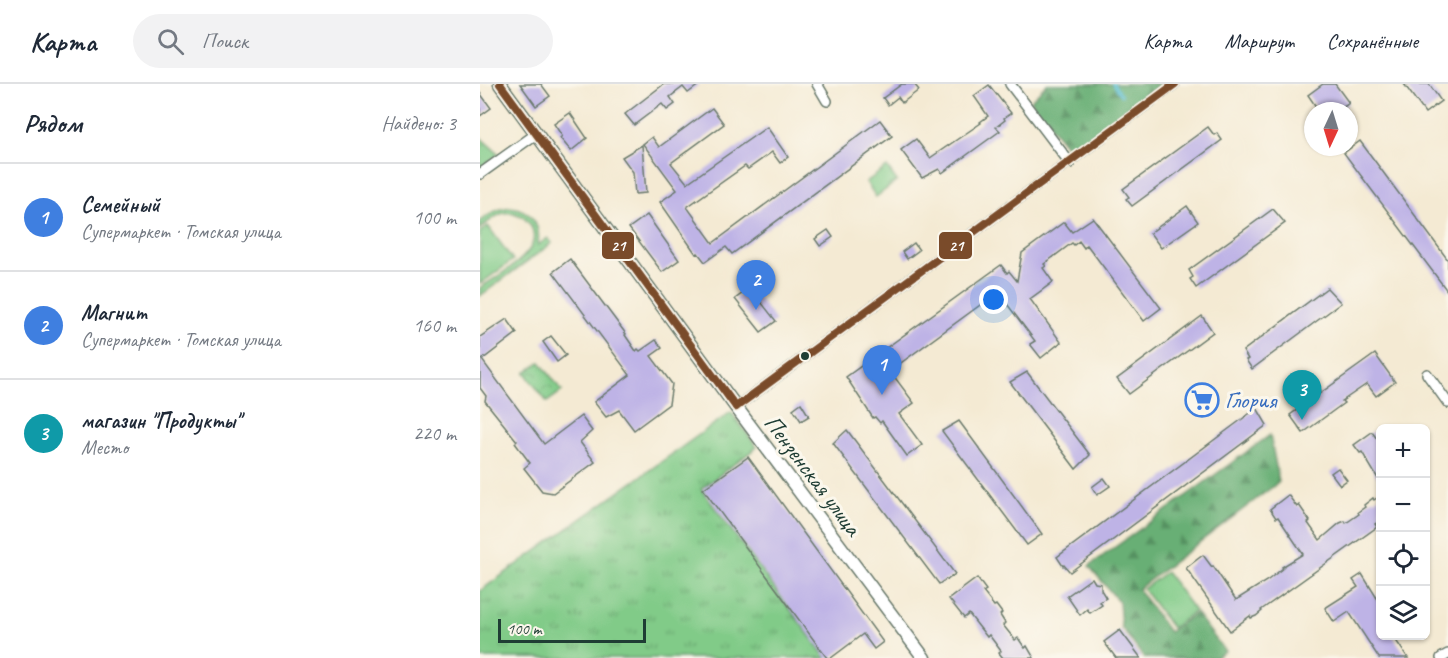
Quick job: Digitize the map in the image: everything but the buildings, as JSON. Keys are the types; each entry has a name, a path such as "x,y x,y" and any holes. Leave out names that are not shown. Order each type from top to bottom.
{"street":[{"name":"Пензенская улица","path":"500,84 736,407 924,658"},
{"path":"817,84 827,101"},
{"path":"1010,84 1070,163"},
{"path":"736,407 1175,84"},
{"path":"480,174 536,134"},
{"path":"1427,374 1448,403"},
{"path":"1442,658 1448,654"}],"green space":[{"path":"1047,84 1160,84 1071,152 1030,101"},
{"path":"480,137 499,154 480,168"},
{"path":"887,167 897,181 876,197 866,182"},
{"path":"510,207 524,211 533,219 538,231 538,245 548,238 552,243 480,296 480,288 520,260 533,243 534,236 525,218 512,213 497,216 480,229 480,221 497,210"},
{"path":"488,226 513,260 480,284 480,232"},
{"path":"540,362 562,391 547,402 525,373"},
{"path":"731,412 757,447 701,489 826,658 480,658 480,591"},
{"path":"1270,435 1279,482 1138,589 1169,632 1196,613 1225,651 1215,658 1144,658 1121,627 1119,602 1089,566"},
{"path":"1166,572 1195,611 1172,628 1143,589"}],"waterway":[{"path":"1113,84 1121,95"}],"transit line":[{"name":"21","path":"500,84 736,407"},
{"name":"21","path":"736,407 1175,84"}],"place":[{"name":"Магнит","path":"756,310"},
{"name":"Семейный","path":"882,395"},
{"name":"Глория","path":"1202,400"},
{"name":"магазин \"Продукты\"","path":"1302,420"}]}
